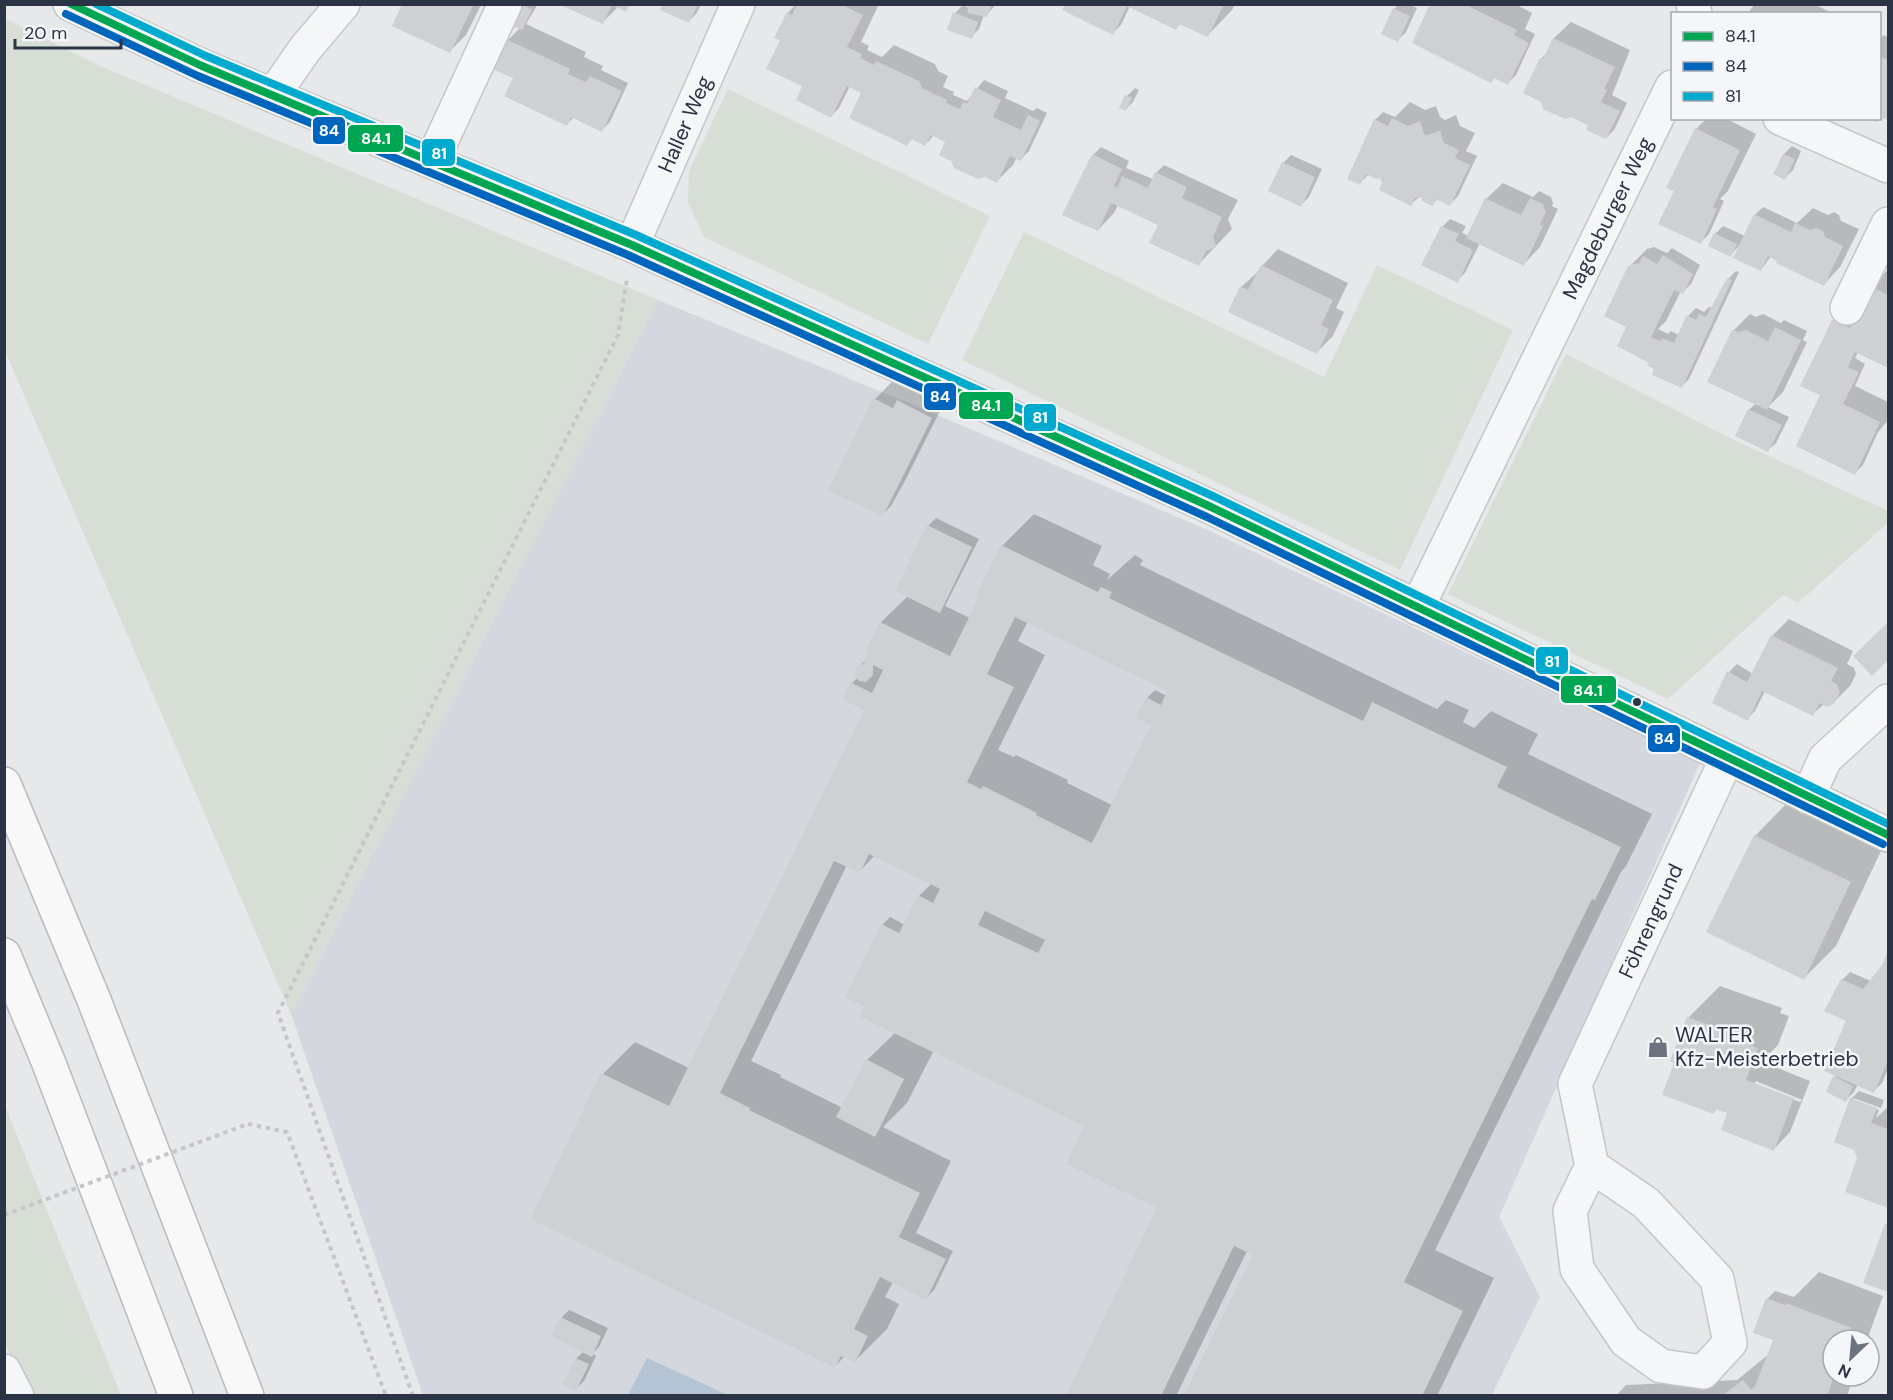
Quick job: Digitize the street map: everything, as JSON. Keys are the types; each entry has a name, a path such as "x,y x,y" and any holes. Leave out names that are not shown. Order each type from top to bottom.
{"highway":[{"path":"4,784 94,1000 247,1395"},
{"path":"4,955 48,1061 176,1395"}],"street":[{"path":"70,4 202,66 432,161 630,259 1211,507 1888,836"},
{"path":"273,95 304,49 343,4"},
{"path":"432,161 505,4"},
{"name":"Haller Weg","path":"630,259 738,4"},
{"name":"Magdeburger Weg","path":"1417,608 1671,89"},
{"path":"1784,120 1888,166"},
{"path":"1846,308 1888,224"},
{"path":"1808,797 1825,759 1888,700"},
{"name":"Föhrengrund","path":"1592,1166 1575,1084 1727,758"},
{"path":"1592,1166 1646,1203 1717,1280 1730,1343 1703,1372 1661,1366 1626,1341 1577,1269 1570,1211 1592,1166"},
{"path":"4,1371 17,1395"}],"path":[{"path":"413,1395 278,1012 618,335 630,259"},
{"path":"4,1215 248,1124 287,1132 386,1395"}],"shaded area":[{"path":"4,18 100,66 658,300 291,1014 5,351"},
{"path":"728,89 990,216 928,344 704,237 688,202 689,171"},
{"path":"1024,232 1324,377 1377,265 1513,330 1400,570 962,360"},
{"path":"658,300 1201,527 1700,763 1499,1217 1540,1297 1492,1395 423,1395 291,1014"},
{"path":"1566,354 1734,440 1888,511 1888,523 1798,603 1783,595 1668,699 1448,594"},
{"path":"4,1103 121,1395 30,1395 5,1344"}],"water":[{"path":"647,1358 728,1395 628,1395"}],"building":[{"path":"402,4 474,4 450,53 392,26"},
{"path":"514,4 521,4 532,10 522,30 506,23"},
{"path":"558,4 629,4 626,12 612,5 603,24"},
{"path":"663,4 698,4 689,23 660,10"},
{"path":"797,4 840,4 863,15 847,47 862,54 860,58 874,65 876,61 919,81 922,88 947,100 946,103 960,109 963,102 967,104 975,87 1001,100 993,117 1021,130 1028,115 1040,121 1021,161 1010,156 997,183 985,177 978,179 954,168 951,161 939,155 945,142 931,135 925,146 911,139 907,146 849,118 861,93 847,86 831,118 796,100 802,86 766,69 780,40 774,38 787,12 792,15"},
{"path":"969,4 990,4 987,17 967,13"},
{"path":"1065,4 1224,4 1208,37 1179,24 1176,30 1127,6 1113,35 1062,10"},
{"path":"1430,4 1441,4 1446,7 1447,4 1464,4 1517,30 1514,35 1529,43 1508,85 1494,78 1491,83 1412,43"},
{"path":"1393,8 1410,16 1398,42 1381,34"},
{"path":"953,12 978,22 972,39 947,30"},
{"path":"1553,38 1615,67 1604,89 1607,90 1601,102 1620,111 1606,139 1586,130 1588,125 1571,117 1565,119 1543,109 1541,102 1523,93 1540,58 1543,59"},
{"path":"506,39 570,69 568,74 586,82 590,76 622,91 602,132 571,117 567,126 504,96 513,78 492,69"},
{"path":"1881,56 1888,60 1888,120 1885,118 1881,120"},
{"path":"1125,95 1132,98 1126,111 1119,108"},
{"path":"1392,118 1408,126 1420,121 1424,134 1427,135 1440,131 1444,143 1459,150 1455,158 1470,165 1450,206 1436,199 1433,206 1422,201 1421,197 1415,198 1411,206 1379,190 1382,183 1380,178 1376,179 1366,174 1360,185 1347,179 1374,119 1388,126"},
{"path":"1695,128 1740,150 1713,207 1717,209 1701,244 1658,224 1674,191 1666,188"},
{"path":"1092,154 1122,169 1114,186 1117,188 1122,176 1148,188 1155,172 1187,187 1182,198 1222,217 1213,237 1216,247 1206,251 1199,266 1149,243 1158,225 1111,203 1098,231 1062,215"},
{"path":"1783,154 1795,159 1785,180 1773,174"},
{"path":"1282,162 1315,177 1301,207 1268,191"},
{"path":"1485,198 1521,215 1530,198 1543,204 1546,212 1540,224 1543,226 1524,266 1466,238"},
{"path":"1754,214 1791,232 1795,223 1810,230 1816,228 1823,231 1825,237 1843,246 1824,286 1776,263 1777,261 1768,256 1761,271 1733,258"},
{"path":"1441,226 1459,234 1455,241 1473,250 1458,283 1421,265"},
{"path":"1714,233 1737,244 1731,257 1708,246"},
{"path":"1663,255 1693,274 1683,294 1674,290 1651,337 1660,341 1662,338 1674,343 1687,315 1696,320 1699,314 1706,317 1727,278 1732,280 1682,388 1652,375 1654,369 1648,366 1649,363 1617,346 1626,327 1604,316 1628,266 1639,264 1643,256 1657,264"},
{"path":"1261,265 1333,300 1321,325 1329,329 1317,354 1228,312 1240,286 1248,290"},
{"path":"1870,286 1888,295 1888,368 1855,352 1848,367 1859,372 1843,404 1880,422 1855,475 1796,446 1820,395 1800,386 1832,320 1850,328"},
{"path":"1775,327 1801,340 1767,410 1707,382 1732,330 1739,332 1746,330 1768,341"},
{"path":"873,398 893,408 897,400 932,418 883,516 828,491"},
{"path":"1748,409 1782,425 1768,452 1735,436"},
{"path":"927,525 972,547 940,613 895,591"},
{"path":"1001,545 1098,592 1101,587 1112,592 1109,598 1363,721 1372,702 1507,767 1497,787 1621,847 1595,900 1592,899 1404,1282 1463,1311 1422,1396 1190,1396 1185,1393 1253,1255 1234,1246 1161,1396 1066,1396 1157,1208 1066,1164 1084,1126 859,1016 864,1007 845,997 881,924 899,933 918,895 933,903 940,889 869,854 860,873 834,861 720,1093 750,1108 749,1110 920,1193 899,1237 946,1259 926,1300 880,1277 854,1329 868,1336 855,1363 841,1356 835,1368 530,1219 601,1073 669,1106 864,710 842,699 850,682 872,693 883,670 873,665 873,675 866,682 859,681 854,674 856,667 864,663 868,654 865,652 880,622 950,656 978,599 975,598","holes":["1015,617 1167,691 1161,705 1146,697 1136,718 1151,725 1092,843 983,786 981,789 967,782 1014,687 987,674","985,911 1045,940 1038,953 978,925"]},
{"path":"1888,622 1888,660 1872,676 1853,656"},
{"path":"1771,635 1838,668 1831,681 1837,684 1840,692 1834,704 1827,707 1820,703 1813,716 1762,691 1748,721 1712,703 1727,671 1747,682"},
{"path":"1754,835 1851,882 1804,980 1706,932"},
{"path":"1888,950 1888,1061 1874,1093 1824,1071 1846,1021 1824,1011 1841,979 1863,989 1882,965"},
{"path":"1687,1017 1751,1040 1749,1045 1758,1048 1746,1080 1794,1098 1774,1151 1721,1130 1727,1113 1716,1109 1714,1114 1662,1095 1674,1063 1670,1061"},
{"path":"866,1059 904,1079 875,1137 836,1117"},
{"path":"1833,1076 1853,1086 1846,1102 1826,1092"},
{"path":"1850,1098 1877,1108 1871,1123 1888,1129 1888,1208 1845,1192 1857,1158 1854,1150 1834,1142"},
{"path":"1885,1224 1888,1225 1888,1292 1863,1283"},
{"path":"1766,1298 1785,1305 1786,1303 1852,1328 1821,1328 1821,1388 1830,1388 1827,1396 1722,1396 1743,1380 1751,1390 1755,1386 1773,1340 1753,1333"},
{"path":"560,1317 601,1336 592,1357 551,1336"},
{"path":"575,1358 589,1364 576,1391 562,1385"}],"transit line":[{"name":"84.1","path":"71,4 202,66 632,245 1211,507 1888,835"},
{"name":"81","path":"96,4 206,56 636,235 1215,497 1888,824"},
{"name":"84","path":"66,14 198,76 628,255 1207,517 1883,844"}],"place":[{"name":"WALTER Kfz-Meisterbetrieb","path":"1658,1047"}]}
